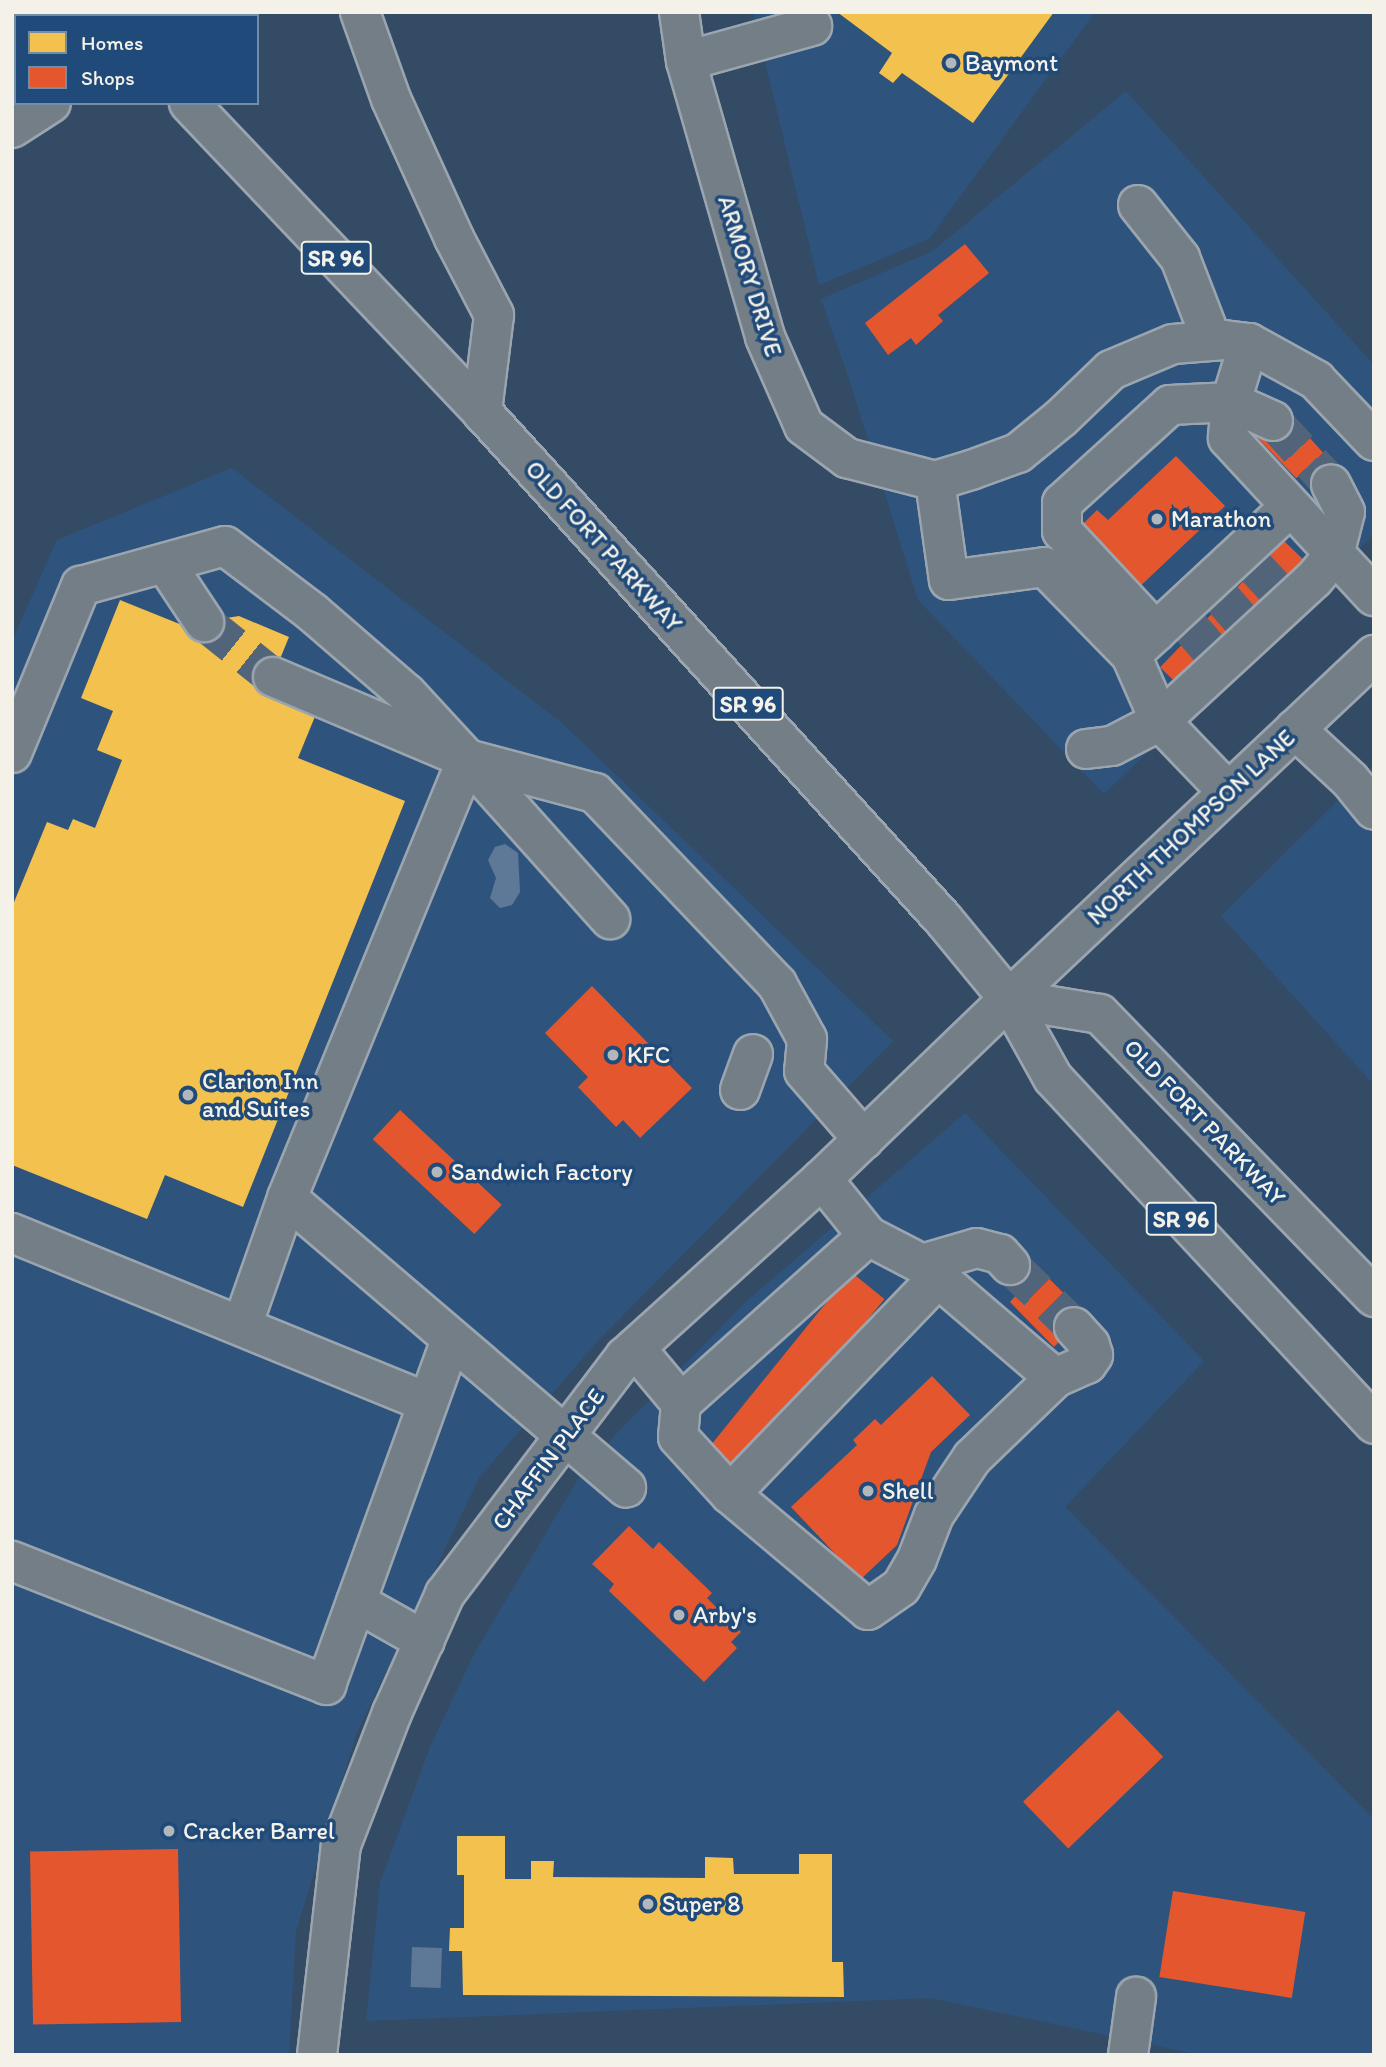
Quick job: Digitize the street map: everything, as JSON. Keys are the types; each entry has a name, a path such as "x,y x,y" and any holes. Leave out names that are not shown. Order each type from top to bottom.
{"main road":[{"path":"360,12 391,99 454,238 494,315 482,412"},
{"name":"ARMORY DRIVE","path":"679,12 686,61 765,337 804,426 847,458 935,481"},
{"path":"686,61 812,26"},
{"path":"12,128 48,105"},
{"name":"OLD FORT PARKWAY","path":"191,105 482,412 943,919 1009,999 1053,1079 1374,1424"},
{"path":"1138,205 1180,258 1231,342 1228,438 1374,596"},
{"path":"1164,632 1045,567 949,580 935,481 1018,453 1061,418 1111,370 1173,344 1231,342 1316,380 1374,441"},
{"path":"1228,792 1160,721 1164,632 1062,531 1062,503 1170,405 1231,402 1273,421"},
{"path":"1086,749 1112,746 1160,721 1219,660 1334,555 1345,512 1331,484"},
{"path":"1164,632 1248,560 1290,507"},
{"path":"12,753 81,586 225,546 312,612 406,693 610,919"},
{"path":"165,563 204,622"},
{"name":"NORTH THOMPSON LANE","path":"1009,999 1374,655"},
{"path":"273,677 467,760 595,793 777,984 807,1039 804,1071 864,1140"},
{"path":"1295,729 1350,780 1374,810"},
{"path":"242,1326 287,1198 467,760"},
{"name":"OLD FORT PARKWAY","path":"1009,999 1100,1014 1374,1297"},
{"name":"CHAFFIN PLACE","path":"317,2055 341,1845 392,1713 445,1594 635,1348 864,1140 1009,999"},
{"path":"740,1090 753,1055"},
{"path":"822,1179 868,1236 930,1271 1055,1378"},
{"path":"287,1198 626,1488"},
{"path":"12,1233 428,1403"},
{"path":"868,1236 681,1403 678,1437 730,1493 868,1610 901,1587 917,1559 934,1515 972,1458 1055,1378 1087,1364 1093,1355 1090,1345 1074,1327"},
{"path":"730,1493 930,1271 977,1248 1000,1254 1010,1265"},
{"path":"12,1561 326,1685 451,1339"},
{"path":"635,1348 681,1403"},
{"path":"356,1602 425,1641"},
{"path":"1128,2055 1136,1997"}],"shaded area":[{"path":"753,12 1095,12 929,239 819,285"},
{"path":"1126,91 1374,365 1374,535 1104,794 918,600 849,379 821,299 933,251"},
{"name":"Clarion Inn and Suites","path":"232,468 563,724 893,1041 596,1343 479,1478 357,1732 296,1931 289,2055 12,2055 12,641 57,540"},
{"path":"1374,765 1374,1085 1221,916"},
{"path":"505,844 518,853 520,892 512,905 500,908 490,898 496,878 488,860 495,847"},
{"path":"965,1113 1204,1361 1065,1507 1374,1819 1374,2055 1200,2055 931,1998 366,2021 380,1883 430,1747 474,1654 581,1474 618,1432 747,1301"},
{"path":"412,1947 442,1948 441,1988 411,1987"}],"building: Homes":[{"name":"Baymont","path":"837,12 1054,12 973,123 902,73 893,83 879,73 892,53"},
{"path":"120,600 182,625 239,616 289,637 266,693 316,714 298,758 405,801 243,1207 165,1175 147,1219 12,1165 12,907 47,822 68,830 73,819 95,828 122,760 97,750 113,711 81,698"},
{"name":"Super 8","path":"457,1836 505,1836 505,1879 531,1879 531,1861 554,1861 553,1877 705,1878 705,1857 733,1858 734,1874 799,1874 799,1854 832,1854 832,1962 843,1962 844,1997 463,1995 462,1951 449,1951 450,1928 464,1928 464,1875 457,1875"}],"building: Shops":[{"path":"965,244 989,273 938,315 943,321 916,345 911,338 888,355 865,323"},
{"path":"1285,410 1342,474 1324,491 1305,473 1296,478 1257,437"},
{"path":"1176,456 1225,506 1134,592 1081,526 1097,510 1108,520"},
{"path":"1283,540 1312,568 1189,695 1160,667"},
{"name":"KFC","path":"592,986 692,1088 640,1138 623,1120 616,1127 578,1087 588,1077 545,1033"},
{"name":"Sandwich Factory","path":"400,1110 502,1205 474,1234 373,1139"},
{"path":"1023,1252 1085,1315 1054,1347 1010,1302 1018,1293 1000,1274"},
{"path":"851,1272 884,1299 741,1476 708,1449"},
{"path":"932,1376 970,1415 931,1452 897,1545 860,1580 791,1507 857,1445 853,1440 875,1419 881,1425"},
{"name":"Arby's","path":"629,1526 653,1549 659,1542 712,1593 707,1598 741,1632 731,1642 737,1648 704,1682 609,1591 614,1584 592,1564"},
{"path":"1118,1710 1163,1757 1068,1848 1023,1802"},
{"path":"178,1849 181,2022 33,2025 30,1852"},
{"path":"1173,1891 1305,1912 1292,1998 1159,1977"}],"tunnel":[{"path":"1273,421 1331,484"},
{"path":"1255,567 1282,596"},
{"path":"1222,598 1248,628"},
{"path":"204,622 273,677"},
{"path":"1191,628 1216,657"},
{"path":"1010,1265 1074,1327"}],"place":[{"name":"Baymont","path":"951,63"},
{"name":"Marathon","path":"1157,519"},
{"name":"KFC","path":"613,1055"},
{"name":"Clarion Inn and Suites","path":"188,1095"},
{"name":"Sandwich Factory","path":"437,1172"},
{"name":"Shell","path":"868,1491"},
{"name":"Arby's","path":"679,1615"},
{"name":"Cracker Barrel","path":"169,1831"},
{"name":"Super 8","path":"648,1904"}]}
